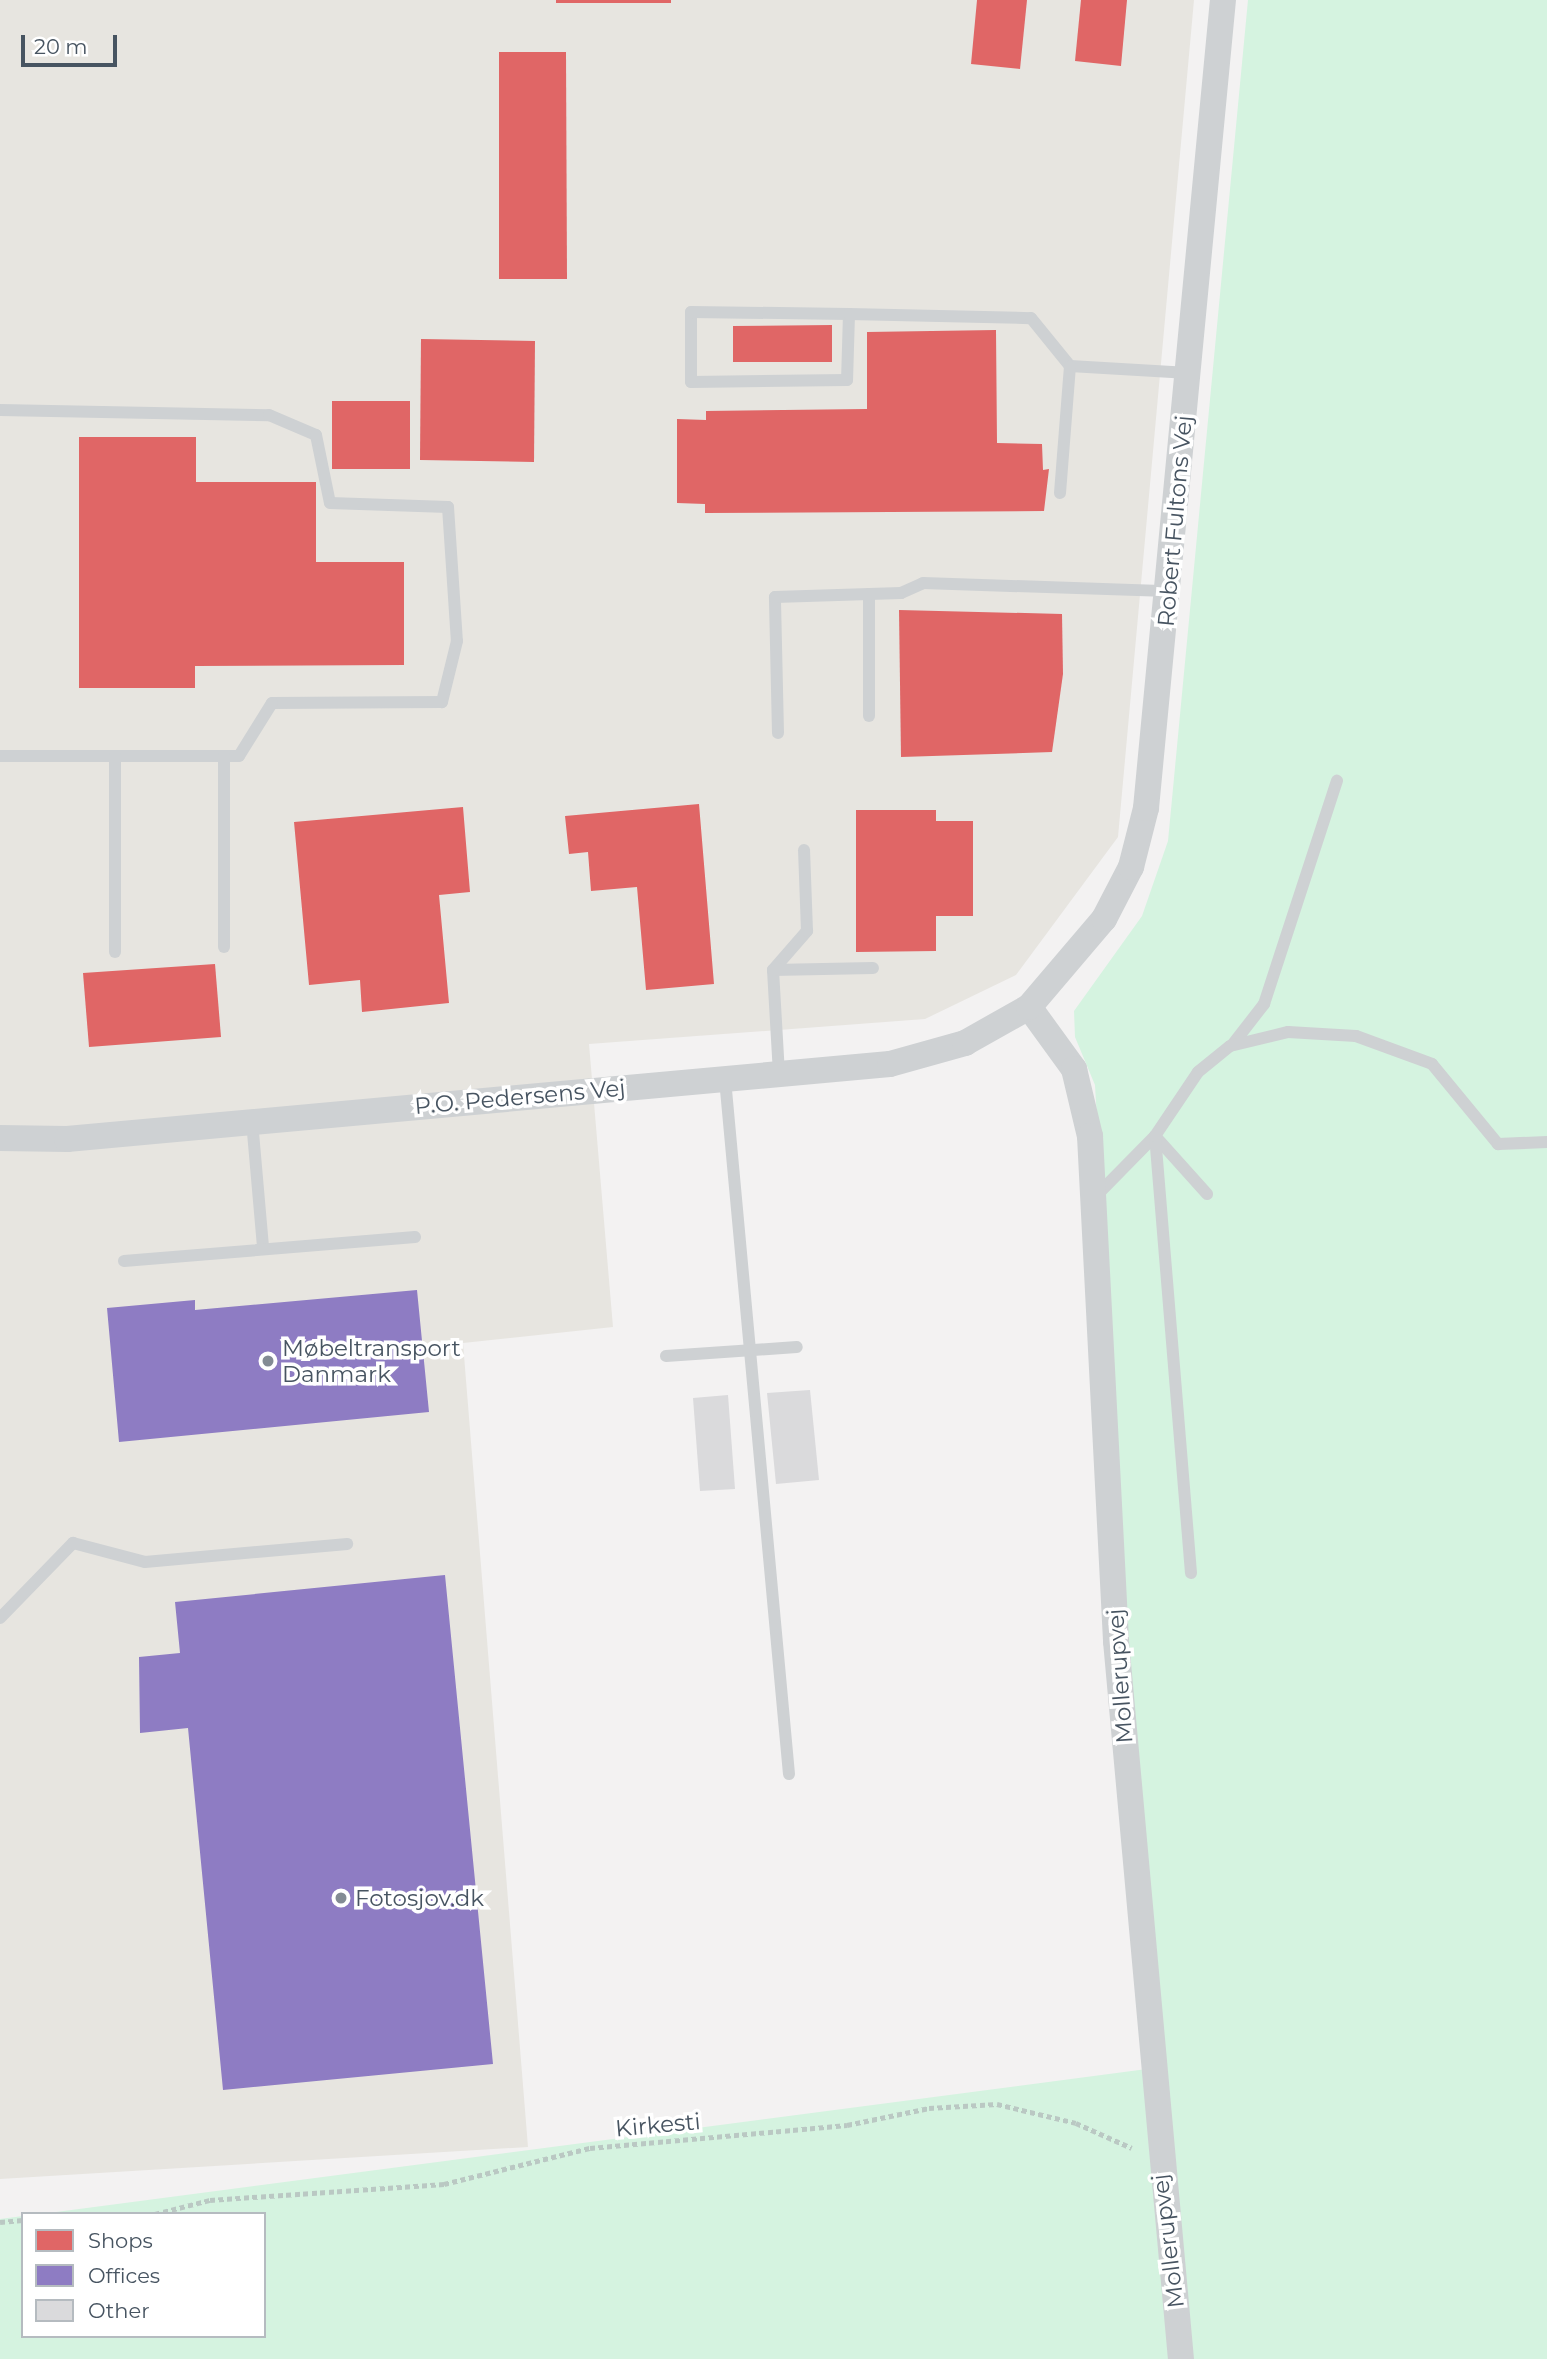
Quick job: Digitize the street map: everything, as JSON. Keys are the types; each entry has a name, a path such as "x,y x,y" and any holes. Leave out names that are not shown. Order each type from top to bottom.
{"street":[{"name":"Robert Fultons Vej","path":"1030,1007 1104,919 1131,866 1146,808 1169,591 1223,0"},
{"name":"P.O. Pedersens Vej","path":"0,1138 67,1139 890,1064 965,1042 1030,1007"},
{"name":"Mollerupvej","path":"1030,1007 1074,1069 1090,1136 1116,1641 1159,2160 1181,2359"}],"lane":[{"path":"849,314 847,380 691,382 691,312 849,314 1031,318 1070,366 1060,493"},
{"path":"1070,366 1189,373"},
{"path":"0,410 269,415 316,435 331,503 448,507 457,642 442,702 272,703 239,756 0,756"},
{"path":"778,733 775,597 901,593 923,583 1169,591"},
{"path":"869,594 869,716"},
{"path":"115,756 115,952"},
{"path":"224,756 224,947"},
{"path":"1093,1198 1155,1136 1198,1072 1230,1046 1264,1004 1337,781"},
{"path":"779,1074 774,970 807,931 804,850"},
{"path":"774,970 873,968"},
{"path":"1230,1046 1325,1031 1416,1053 1446,1076 1475,1124 1498,1144 1547,1142"},
{"path":"725,1079 789,1774"},
{"path":"252,1121 262,1248"},
{"path":"1155,1136 1207,1194"},
{"path":"1155,1136 1191,1573"},
{"path":"124,1261 415,1237"},
{"path":"666,1356 797,1347"},
{"path":"0,1618 73,1543 145,1562 348,1544"}],"path":[{"name":"Kirkesti","path":"163,2212 210,2200 444,2185 590,2148 847,2125 929,2109 997,2104 1076,2123 1159,2160"},
{"path":"0,2222 21,2220"}],"shaded area":[{"path":"0,0 1194,0 1118,837 1016,975 925,1019 589,1044 613,1327 463,1343 528,2147 0,2179"}],"green space":[{"path":"1248,0 1547,0 1547,2359 0,2359 0,2219 21,2216 21,2338 266,2338 266,2212 56,2212 1162,2067 1131,1716 1095,1085 1075,1037 1074,1011 1142,916 1168,841"}],"building: Shops":[{"path":"556,0 671,0 671,3 556,3"},
{"path":"977,0 1027,0 1020,69 971,64"},
{"path":"1081,0 1127,0 1121,66 1075,61"},
{"path":"499,52 566,52 567,279 499,279"},
{"path":"832,325 832,362 733,362 733,326"},
{"path":"996,330 997,443 1042,444 1043,470 1049,469 1044,511 705,513 705,504 677,503 677,419 706,420 706,411 867,409 867,332"},
{"path":"421,339 535,341 534,462 420,460"},
{"path":"332,401 410,401 410,469 332,469"},
{"path":"79,437 196,437 196,482 316,482 316,562 404,562 404,665 195,666 195,688 79,688"},
{"path":"899,610 1062,614 1063,674 1052,752 901,757"},
{"path":"699,804 714,984 646,990 637,887 591,891 588,852 569,854 565,816"},
{"path":"463,807 470,892 439,895 449,1003 362,1012 360,980 309,985 294,822"},
{"path":"856,810 936,810 936,821 973,821 973,916 936,916 936,951 856,952"},
{"path":"215,964 221,1037 89,1047 83,973"}],"building: Offices":[{"name":"Møbeltransport Danmark","path":"417,1290 429,1412 119,1442 107,1308 195,1300 195,1310"},
{"name":"Fotosjov.dk","path":"445,1575 493,2064 223,2090 188,1728 140,1733 139,1657 180,1653 175,1602"}],"building: Other":[{"path":"810,1390 819,1480 776,1484 767,1393"},
{"path":"728,1395 735,1489 700,1491 693,1398"}],"place":[{"name":"Møbeltransport Danmark","path":"268,1361"},
{"name":"Fotosjov.dk","path":"341,1898"}]}
